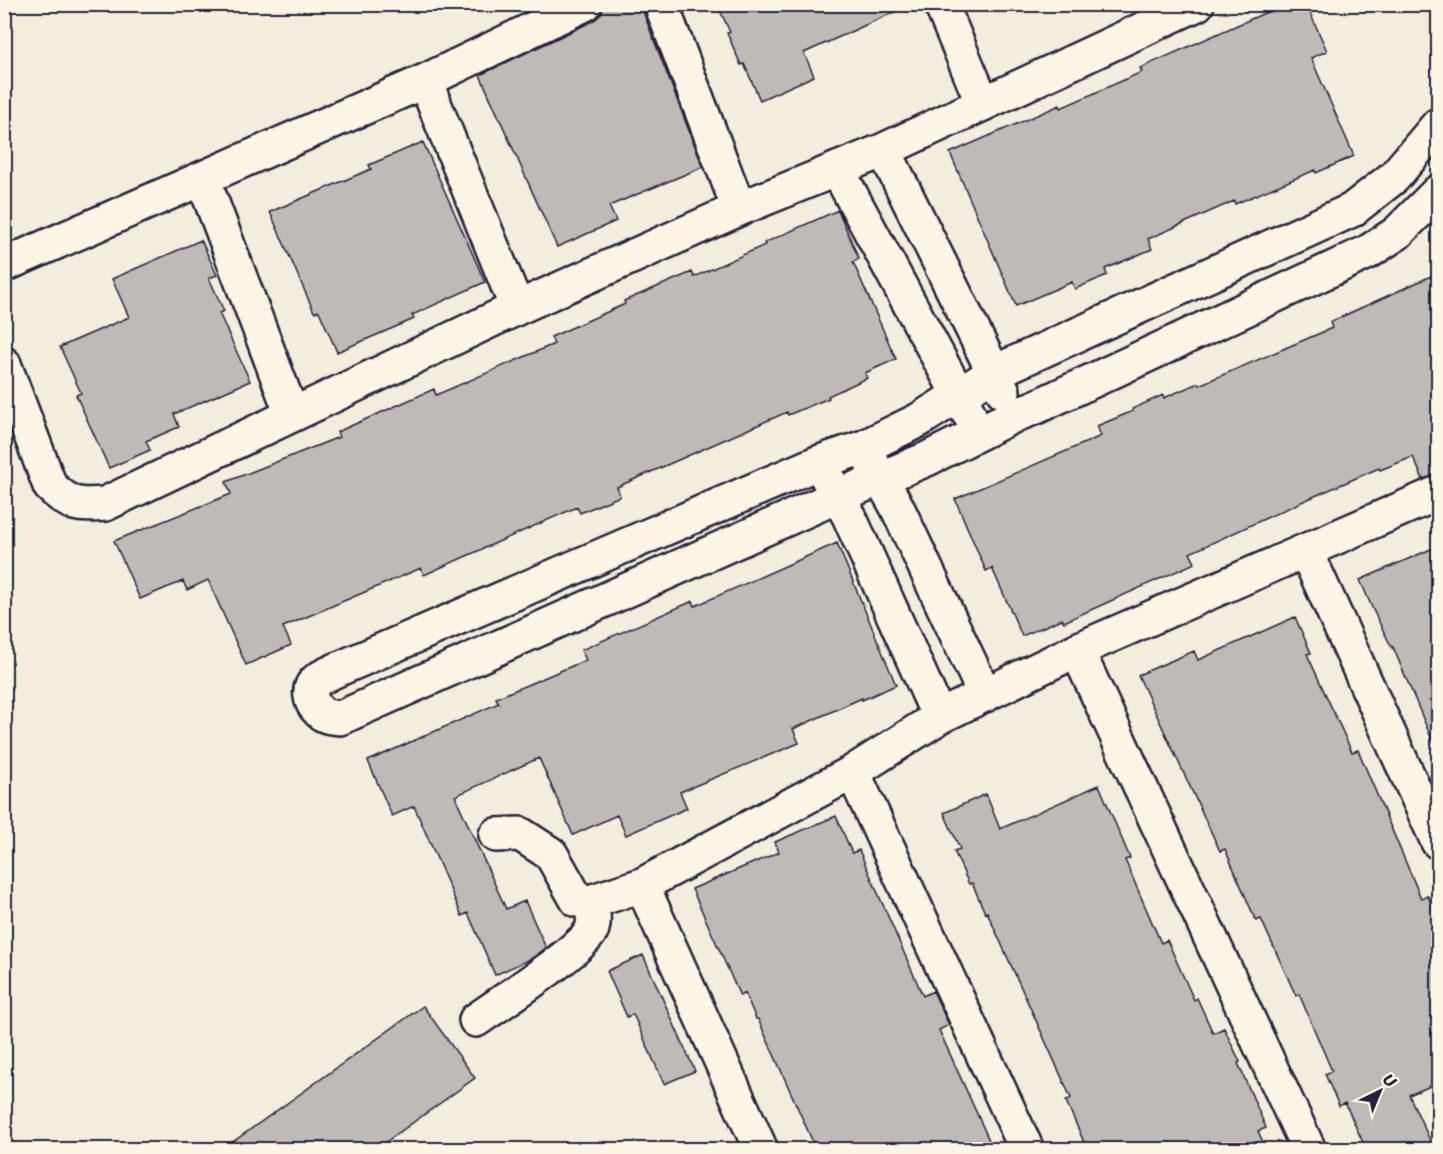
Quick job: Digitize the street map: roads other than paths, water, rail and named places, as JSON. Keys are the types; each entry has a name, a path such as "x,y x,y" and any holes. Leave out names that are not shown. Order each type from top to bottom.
{"street":[{"path":"4,265 425,81 585,4"},
{"path":"661,4 739,209"},
{"path":"941,4 983,104"},
{"path":"4,364 50,486 64,500 82,506 105,504 517,308 739,209 884,150 1197,4"},
{"path":"425,81 517,308"},
{"path":"1438,125 1394,177 1352,210 995,372 919,420 864,447 817,463 334,671 316,681 310,689 310,696 318,711 328,717 340,718 980,434 1015,415 1368,252 1397,233 1438,192"},
{"path":"884,150 1015,415"},
{"path":"837,169 980,434"},
{"path":"203,179 292,415"},
{"path":"864,447 897,507 985,695"},
{"path":"817,463 849,516 939,717"},
{"path":"496,835 520,834 551,854 577,900 590,902 642,885 854,772 939,717 1077,650 1438,493"},
{"path":"1306,551 1438,842"},
{"path":"1077,650 1310,1149"},
{"path":"854,772 1027,1149"},
{"path":"642,885 761,1149"},
{"path":"476,1020 571,952 592,931 594,914 590,902"}]}
